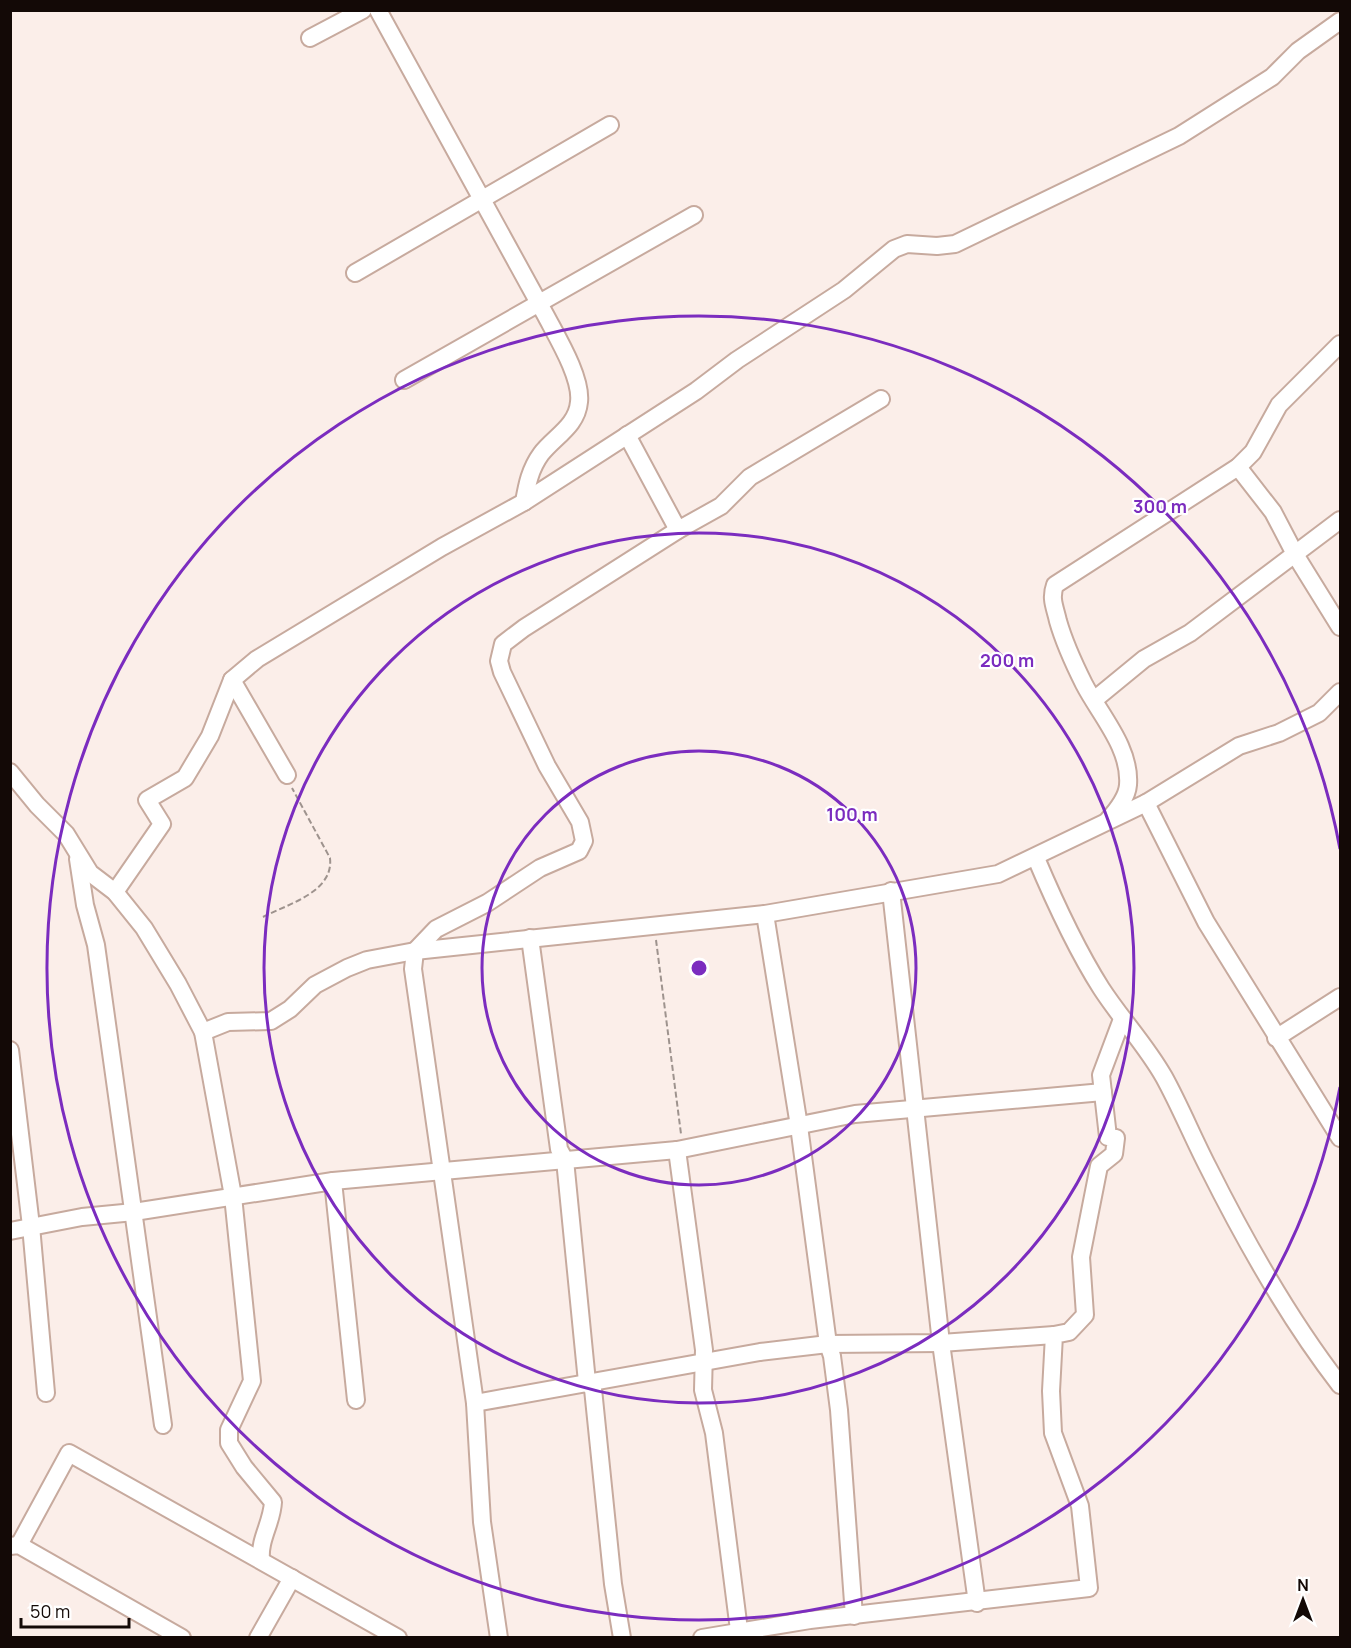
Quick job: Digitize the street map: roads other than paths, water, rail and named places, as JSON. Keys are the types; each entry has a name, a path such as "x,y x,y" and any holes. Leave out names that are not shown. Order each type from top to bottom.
{"street":[{"path":"310,38 363,10"},
{"path":"378,10 566,354 580,402 573,420 542,453 533,468 527,482 524,502"},
{"path":"115,892 162,824 147,800 185,778 210,736 232,680 257,659 396,574 524,502 844,290 894,249 907,244 937,246 955,244 1179,136 1272,77 1298,51 1341,21"},
{"path":"355,273 609,125"},
{"path":"404,380 694,215"},
{"path":"1104,825 1124,799 1128,787 1128,772 1116,738 1061,634 1053,607 1052,595 1055,585 1238,467 1253,452 1279,405 1341,344"},
{"path":"499,1638 482,1522 475,1403 413,969 416,951 436,929 487,903 540,868 579,851 584,841 580,822 547,766 502,672 499,662 503,644 524,628 678,530 721,506 750,477 881,399"},
{"path":"627,435 678,530"},
{"path":"1238,467 1273,512 1296,556 1341,627"},
{"path":"1094,700 1144,659 1190,633 1296,556 1341,519"},
{"path":"232,680 286,774"},
{"path":"203,1032 228,1022 271,1021 290,1009 315,985 367,960 416,951 765,914 999,874 1146,803 1239,746 1279,733 1319,713 1341,692"},
{"path":"10,772 66,834 78,855 99,882 115,892 144,928 178,984 203,1032 233,1196 252,1381 229,1430 229,1443 244,1467 273,1502 273,1514 260,1548 261,1560"},
{"path":"1146,803 1206,922 1276,1038 1341,1138"},
{"path":"78,855 83,897 98,956 163,1425"},
{"path":"1036,858 1070,933 1122,1020 1143,1043 1165,1078 1253,1253 1299,1328 1341,1385"},
{"path":"891,891 941,1343 977,1603"},
{"path":"765,914 799,1126 839,1410 854,1617"},
{"path":"530,938 559,1149 565,1161 587,1382 593,1389 613,1584 622,1638"},
{"path":"1276,1038 1341,997"},
{"path":"475,1403 760,1352 828,1344 941,1343 1069,1332 1085,1316 1081,1257 1099,1166 1114,1154 1116,1138 1108,1137 1101,1075 1122,1020"},
{"path":"10,1050 31,1226 46,1393"},
{"path":"10,1231 82,1217 134,1212 333,1181 443,1169 565,1161 680,1149 855,1114 1103,1092"},
{"path":"680,1149 705,1363 703,1390 714,1433 740,1634"},
{"path":"333,1181 356,1400"},
{"path":"702,1638 1089,1588 1080,1506 1053,1433 1051,1391 1054,1335"},
{"path":"182,1638 15,1545 69,1453 399,1638"},
{"path":"258,1638 292,1578"}]}
